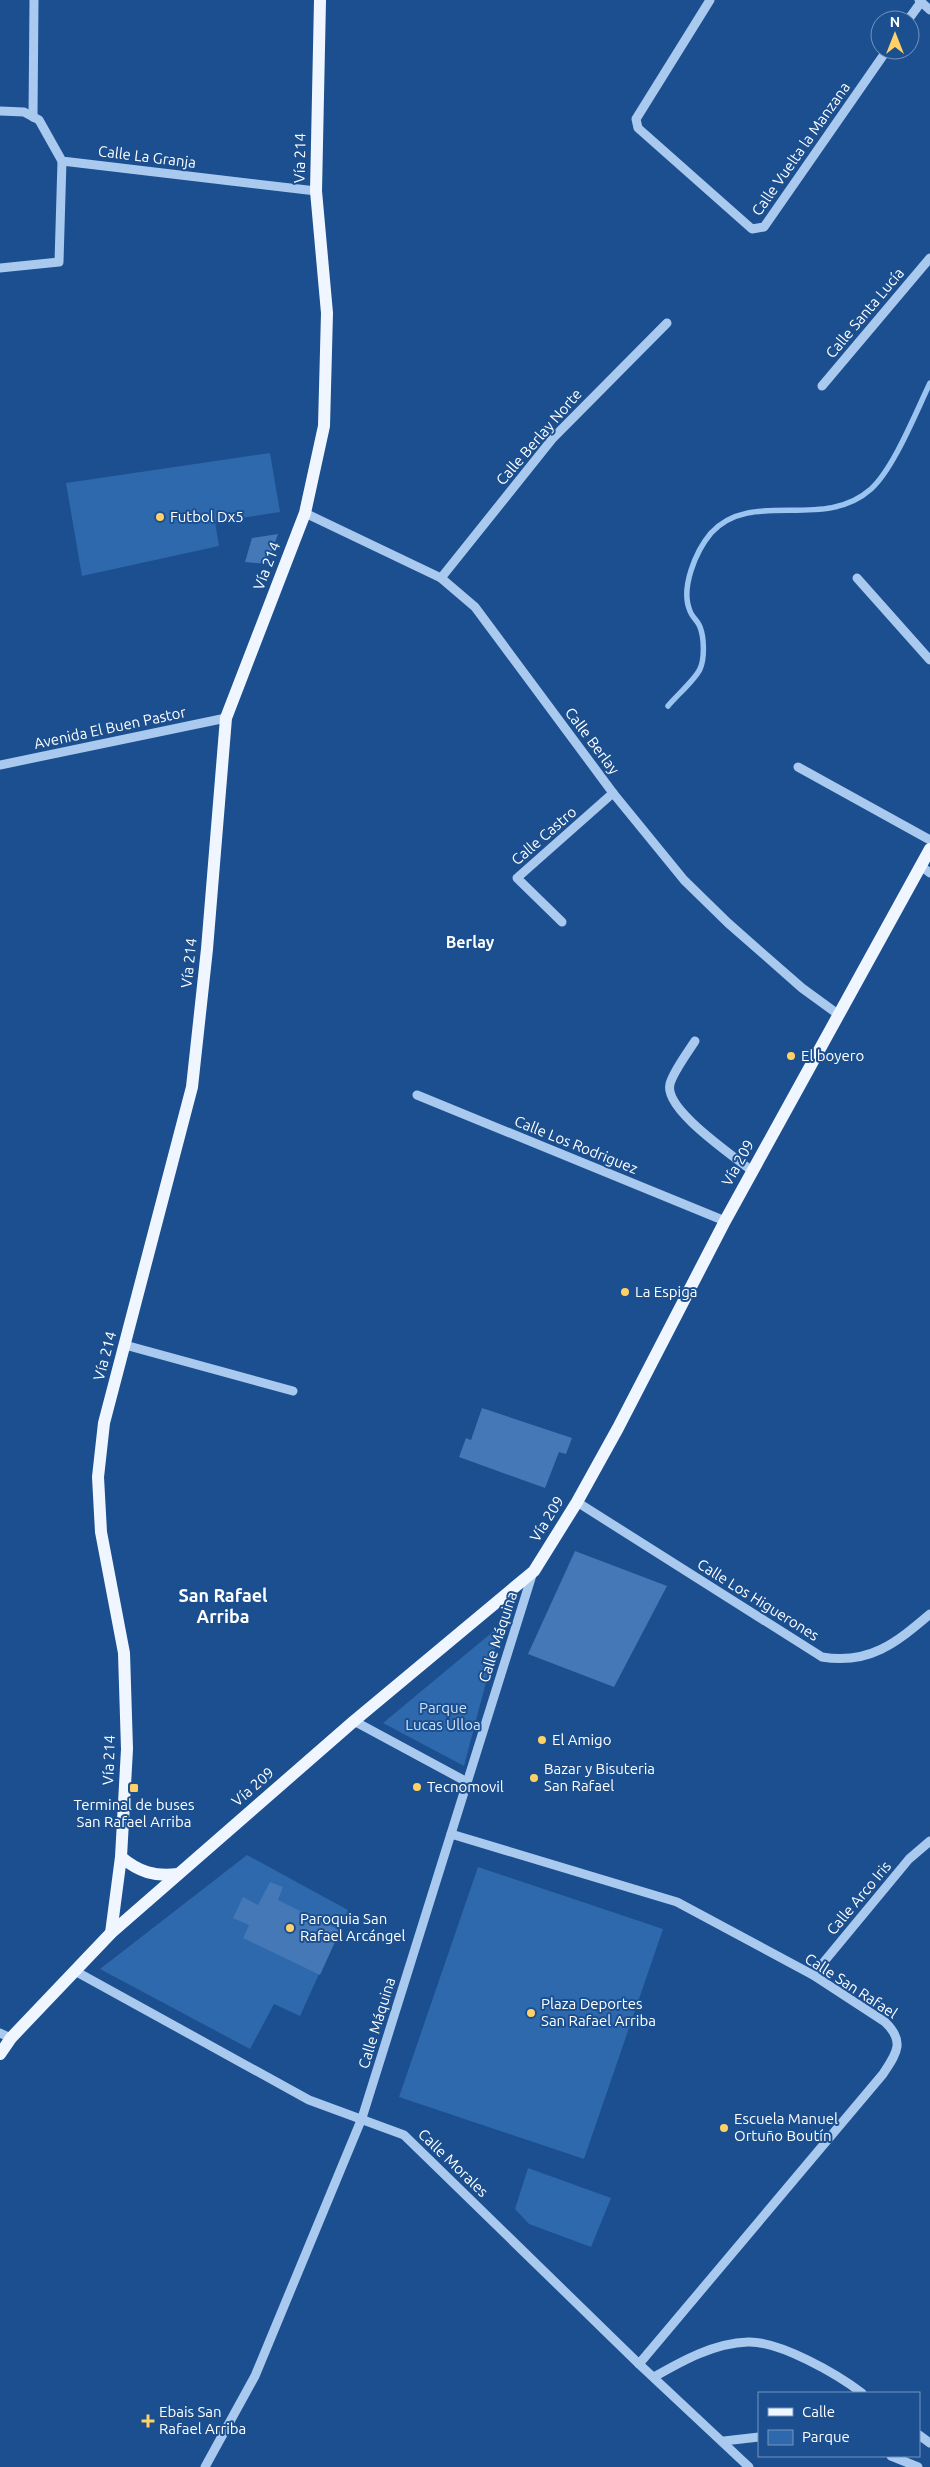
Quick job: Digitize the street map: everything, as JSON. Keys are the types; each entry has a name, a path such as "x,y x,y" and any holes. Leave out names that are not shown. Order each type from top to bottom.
{"main road":[{"name":"Vía 214","path":"111,1933 121,1857 127,1749 124,1653 101,1532 98,1477 104,1423 192,1087 207,949 226,718 305,514 324,426 327,313 316,191 320,0"},
{"name":"Vía 209","path":"0,2054 5,2036 75,1971 111,1933 354,1721 534,1571 618,1428 724,1221 839,1015 925,870 930,849"},
{"path":"121,1857 136,1868 153,1875 178,1874"}],"street":[{"path":"33,117 34,0"},
{"name":"Calle Vuelta la Manzana","path":"710,0 636,119 636,124 638,128 752,229 764,227 880,60"},
{"path":"920,1 930,10"},
{"path":"0,111 24,112 39,120 62,160 59,262 0,268"},
{"name":"Calle La Granja","path":"62,160 316,191"},
{"name":"Calle Santa Lucía","path":"822,386 930,258"},
{"name":"Calle Berlay Norte","path":"442,578 553,438 590,398 667,323"},
{"name":"Calle Berlay","path":"305,514 442,578 475,607 614,793 684,880 728,923 787,975 839,1015"},
{"path":"857,578 930,660"},
{"name":"Avenida El Buen Pastor","path":"0,765 226,718"},
{"path":"798,767 930,840"},
{"name":"Calle Castro","path":"562,922 517,878 614,793"},
{"path":"695,1040 670,1084 670,1095 679,1112 752,1171"},
{"name":"Calle Los Rodriguez","path":"417,1095 724,1221"},
{"path":"125,1345 293,1391"},
{"name":"Calle Los Higuerones","path":"576,1502 822,1657 843,1660 880,1650 904,1636 930,1614"},
{"name":"Calle Máquina","path":"205,2467 255,2376 362,2118 534,1571"},
{"path":"354,1721 467,1782"},
{"name":"Calle San Rafael","path":"451,1834 677,1902 813,1975 886,2022 894,2030 898,2039 894,2057 883,2074 639,2364"},
{"name":"Calle Arco Iris","path":"813,1975 909,1859 930,1841"},
{"name":"Calle Morales","path":"75,1971 309,2100 404,2135 639,2364 749,2467"},
{"path":"654,2377 688,2358 724,2346 748,2342 770,2345 838,2375 861,2392"},
{"path":"724,2442 758,2437"},
{"path":"893,2457 918,2467"}],"green space":[{"name":"Futbol Dx5","path":"270,453 280,512 215,522 219,546 82,576 66,483"},
{"name":"Parque Lucas Ulloa","path":"501,1625 464,1766 383,1723"},
{"path":"247,1855 348,1910 300,2016 274,2004 250,2049 100,1969"},
{"name":"Plaza Deportes San Rafael Arriba","path":"478,1867 663,1929 584,2159 399,2097"},
{"path":"528,2168 611,2198 591,2247 529,2224 515,2209"}],"building":[{"path":"278,534 267,564 245,562 252,538"},
{"path":"482,1408 572,1438 566,1454 559,1452 545,1488 459,1457 466,1438 471,1440"},
{"path":"575,1551 667,1586 614,1687 528,1654"},
{"name":"Paroquia San Rafael Arcángel","path":"270,1882 283,1887 278,1900 340,1931 320,1975 243,1938 249,1925 233,1918 243,1897 258,1905"}],"waterway":[{"path":"668,706 694,678 702,664 701,631 690,611 687,602 687,592 688,581 695,560 711,533 728,520 747,513 832,508 852,501 871,489 880,480 896,454 930,383"}],"place":[{"name":"Futbol Dx5","path":"160,517"},
{"name":"El boyero","path":"791,1056"},
{"name":"La Espiga","path":"625,1292"},
{"name":"El Amigo","path":"542,1740"},
{"name":"Bazar y Bisuteria San Rafael","path":"534,1778"},
{"name":"Tecnomovil","path":"417,1787"},
{"name":"Terminal de buses San Rafael Arriba","path":"134,1788"},
{"name":"Paroquia San Rafael Arcángel","path":"290,1928"},
{"name":"Plaza Deportes San Rafael Arriba","path":"531,2013"},
{"name":"Escuela Manuel Ortuño Boutín","path":"724,2128"},
{"name":"Ebais San Rafael Arriba","path":"148,2421"}],"district":[{"name":"Berlay","path":"470,942"},
{"name":"San Rafael Arriba","path":"223,1606"}]}
